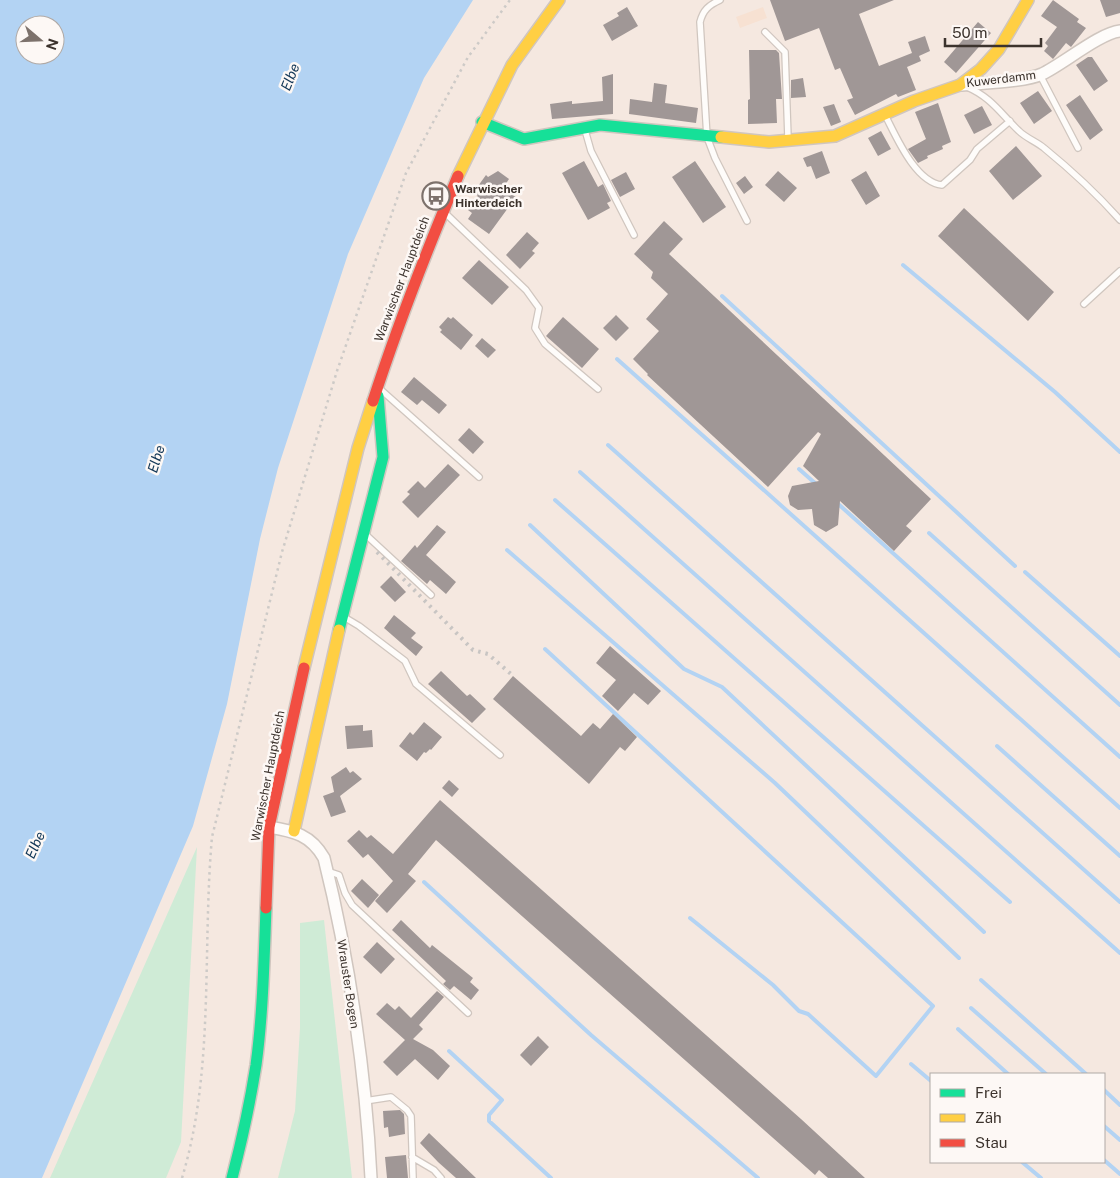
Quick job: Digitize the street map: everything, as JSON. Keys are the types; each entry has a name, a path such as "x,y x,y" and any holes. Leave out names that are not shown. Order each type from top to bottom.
{"street":[{"name":"Warwischer Hauptdeich","path":"232,1178 247,1119 256,1063 262,997 269,827 324,581 358,448 416,275 442,211 482,122 512,65 558,0"},
{"path":"482,122 524,139 600,125 770,142 836,136 885,114 960,85 981,69 999,49 1028,0"},
{"name":"Kuwerdamm","path":"960,85 1040,75 1102,38 1120,31"},
{"name":"Warwischer Hauptdeich","path":"294,831 342,616 383,457 377,387"},
{"name":"Wrauster Bogen","path":"269,827 294,831 307,837 317,846 324,858 343,944 365,1102 371,1178"}],"lane":[{"path":"720,0 707,8 702,14 700,22 707,137 715,158 747,221"},
{"path":"765,32 785,52 788,141"},
{"path":"1040,75 1078,148"},
{"path":"960,85 982,93 1020,132 1043,147 1086,185 1120,220"},
{"path":"885,114 906,154 916,168 931,182 942,185 970,160 977,149 1010,121"},
{"path":"585,128 591,152 634,235"},
{"path":"442,211 526,290 539,308 534,328 545,344 598,390"},
{"path":"1084,304 1120,271"},
{"path":"377,387 479,477"},
{"path":"363,533 431,594"},
{"path":"342,616 359,626 405,662 416,684 500,755"},
{"path":"327,871 339,875 345,893 362,915 468,1013"},
{"path":"365,1102 390,1098 407,1110 411,1116 413,1178"},
{"path":"412,1156 434,1170 442,1178"}],"path":[{"path":"182,1178 191,1149 204,1042 208,885 212,837 282,552 337,371 406,173 468,57 510,0"}],"shaded area":[{"path":"763,7 767,18 740,28 736,17"}],"green space":[{"path":"197,847 181,1142 166,1178 50,1178"},
{"path":"324,920 352,1178 278,1178 295,1111 300,1028 300,923"}],"water":[{"name":"Elbe","path":"0,0 473,0 424,78 348,254 278,468 260,539 227,704 193,826 42,1178 0,1178"}],"building":[{"path":"770,0 894,0 859,14 879,66 912,53 908,42 925,36 930,51 919,56 921,61 907,67 916,90 898,97 896,94 855,115 847,100 853,98 840,68 835,70 819,28 785,41"},
{"path":"1053,0 1079,19 1077,22 1086,28 1071,47 1066,43 1053,59 1044,51 1048,46 1045,43 1057,27 1041,16"},
{"path":"1100,0 1120,0 1120,13 1106,17"},
{"path":"627,7 638,26 612,41 603,25 619,16 617,13"},
{"path":"978,22 991,33 956,73 944,62"},
{"path":"749,50 776,50 779,53 782,99 776,99 777,123 748,124 748,100 750,99"},
{"path":"1088,57 1092,57 1108,81 1094,91 1076,65"},
{"path":"613,74 613,114 552,119 550,104 572,101 572,104 603,101 602,77"},
{"path":"803,78 806,97 791,98 791,80"},
{"path":"654,83 667,85 665,103 698,108 696,123 629,114 630,99 652,102"},
{"path":"1038,91 1052,111 1034,124 1020,103"},
{"path":"1080,95 1103,130 1090,140 1066,105"},
{"path":"938,103 951,142 942,146 943,149 927,156 928,158 918,163 908,149 926,139 915,112"},
{"path":"834,104 841,122 831,126 823,107"},
{"path":"982,106 992,125 974,134 964,115"},
{"path":"881,131 891,149 878,156 868,138"},
{"path":"1016,146 1042,176 1013,200 989,171"},
{"path":"822,151 830,173 816,179 811,166 807,167 803,158"},
{"path":"584,161 598,187 603,184 611,201 607,203 610,208 588,220 562,173"},
{"path":"695,161 726,207 703,223 672,177"},
{"path":"498,171 509,179 503,188 516,197 489,234 468,219 472,213 468,210 478,196 473,193 486,175 488,177"},
{"path":"778,171 797,188 784,202 765,185"},
{"path":"866,171 880,196 866,205 851,180"},
{"path":"626,172 635,189 620,197 611,180"},
{"path":"745,176 753,187 744,194 736,183"},
{"path":"964,208 1054,292 1028,321 938,236"},
{"path":"664,221 683,239 669,254 931,499 906,526 912,531 894,551 840,501 838,525 826,532 814,525 812,509 798,510 790,505 788,496 792,486 819,481 803,466 821,434 818,432 768,487 647,375 633,359 659,331 646,319 668,294 651,278 653,272 634,254"},
{"path":"527,232 539,243 532,251 535,253 520,269 506,255"},
{"path":"479,260 509,287 492,305 462,278"},
{"path":"616,315 629,328 616,341 603,328"},
{"path":"448,317 451,319 453,317 473,335 461,350 440,332 442,330 439,327"},
{"path":"563,317 599,349 582,368 546,336"},
{"path":"482,338 496,350 488,358 475,346"},
{"path":"414,377 447,405 439,414 422,400 417,405 401,392"},
{"path":"469,428 484,442 473,454 458,440"},
{"path":"448,464 460,475 418,518 402,502 410,494 407,492 418,481 425,488"},
{"path":"437,525 446,532 426,555 456,582 446,594 430,580 427,584 401,561 415,545 417,548"},
{"path":"391,576 406,592 395,602 380,587"},
{"path":"394,615 416,633 411,638 423,647 416,656 384,628"},
{"path":"610,646 661,691 648,705 634,693 618,711 602,696 616,680 596,663"},
{"path":"441,671 467,696 470,694 486,709 472,723 428,684"},
{"path":"513,676 581,736 593,723 600,729 613,714 637,737 625,751 620,747 589,784 493,699"},
{"path":"424,722 442,737 431,750 426,753 424,752 417,761 399,746 410,732 413,735"},
{"path":"363,725 363,731 372,730 373,747 347,749 345,726"},
{"path":"346,767 350,773 353,771 362,779 340,796 346,812 331,817 323,796 334,792 331,777"},
{"path":"449,780 459,789 452,797 442,788"},
{"path":"440,800 801,1119 865,1178 828,1178 819,1170 815,1175 436,840 408,874 416,881 387,913 375,901 393,881 368,854 363,858 347,841 359,830 367,838 371,835 393,854"},
{"path":"362,879 379,895 368,908 351,891"},
{"path":"401,920 430,948 432,945 473,978 470,982 479,990 471,1000 454,986 450,990 443,984 446,981 392,930"},
{"path":"377,942 395,959 381,974 363,957"},
{"path":"437,991 444,997 419,1025 423,1029 413,1039 433,1050 450,1066 438,1080 415,1059 397,1076 383,1062 405,1040 376,1014 387,1003 395,1010 399,1006 411,1018"},
{"path":"538,1036 549,1047 531,1066 520,1055"},
{"path":"400,1110 404,1114 405,1134 389,1137 388,1127 384,1128 383,1111"},
{"path":"429,1133 476,1178 456,1178 438,1162 420,1143"},
{"path":"406,1155 408,1178 387,1178 385,1157"}],"waterway":[{"path":"903,265 1055,392 1120,452"},
{"path":"722,296 1015,566"},
{"path":"617,359 1120,808"},
{"path":"608,445 1120,902"},
{"path":"799,469 816,484"},
{"path":"580,472 1120,953"},
{"path":"555,500 1010,902"},
{"path":"836,502 1120,757"},
{"path":"530,525 684,669 722,687 984,932"},
{"path":"929,533 1120,705"},
{"path":"507,550 775,783 959,958"},
{"path":"1025,572 1120,656"},
{"path":"545,649 933,1006 876,1076 808,1014 799,1011 773,985 690,918"},
{"path":"997,746 1120,856"},
{"path":"424,882 591,1035 758,1178"},
{"path":"981,980 1085,1073"},
{"path":"971,1008 1045,1073"},
{"path":"958,1029 1007,1073"},
{"path":"449,1051 502,1100 489,1115 489,1121 551,1178"},
{"path":"911,1064 930,1080"},
{"path":"1105,1091 1120,1105"},
{"path":"1105,1127 1120,1140"},
{"path":"1105,1161 1120,1174"},
{"path":"1023,1163 1041,1178"}],"railway":[{"path":"377,552 473,650 488,654 511,674"}],"traffic: fast":[{"path":"482,122 524,139 600,125 721,137"},
{"path":"339,630 383,457 378,396"},
{"path":"232,1178 246,1122 256,1065 262,1006 266,908"}],"traffic: slow":[{"path":"458,176 512,65 559,0"},
{"path":"721,137 769,142 835,136 914,101 960,85 981,69 999,49 1028,0"},
{"path":"304,668 358,448 373,401"},
{"path":"294,831 339,630"}],"traffic: jam":[{"path":"373,401 413,287 458,176"},
{"path":"266,908 269,827 304,668"}],"place":[{"name":"Warwischer Hinterdeich","path":"436,196"}]}
